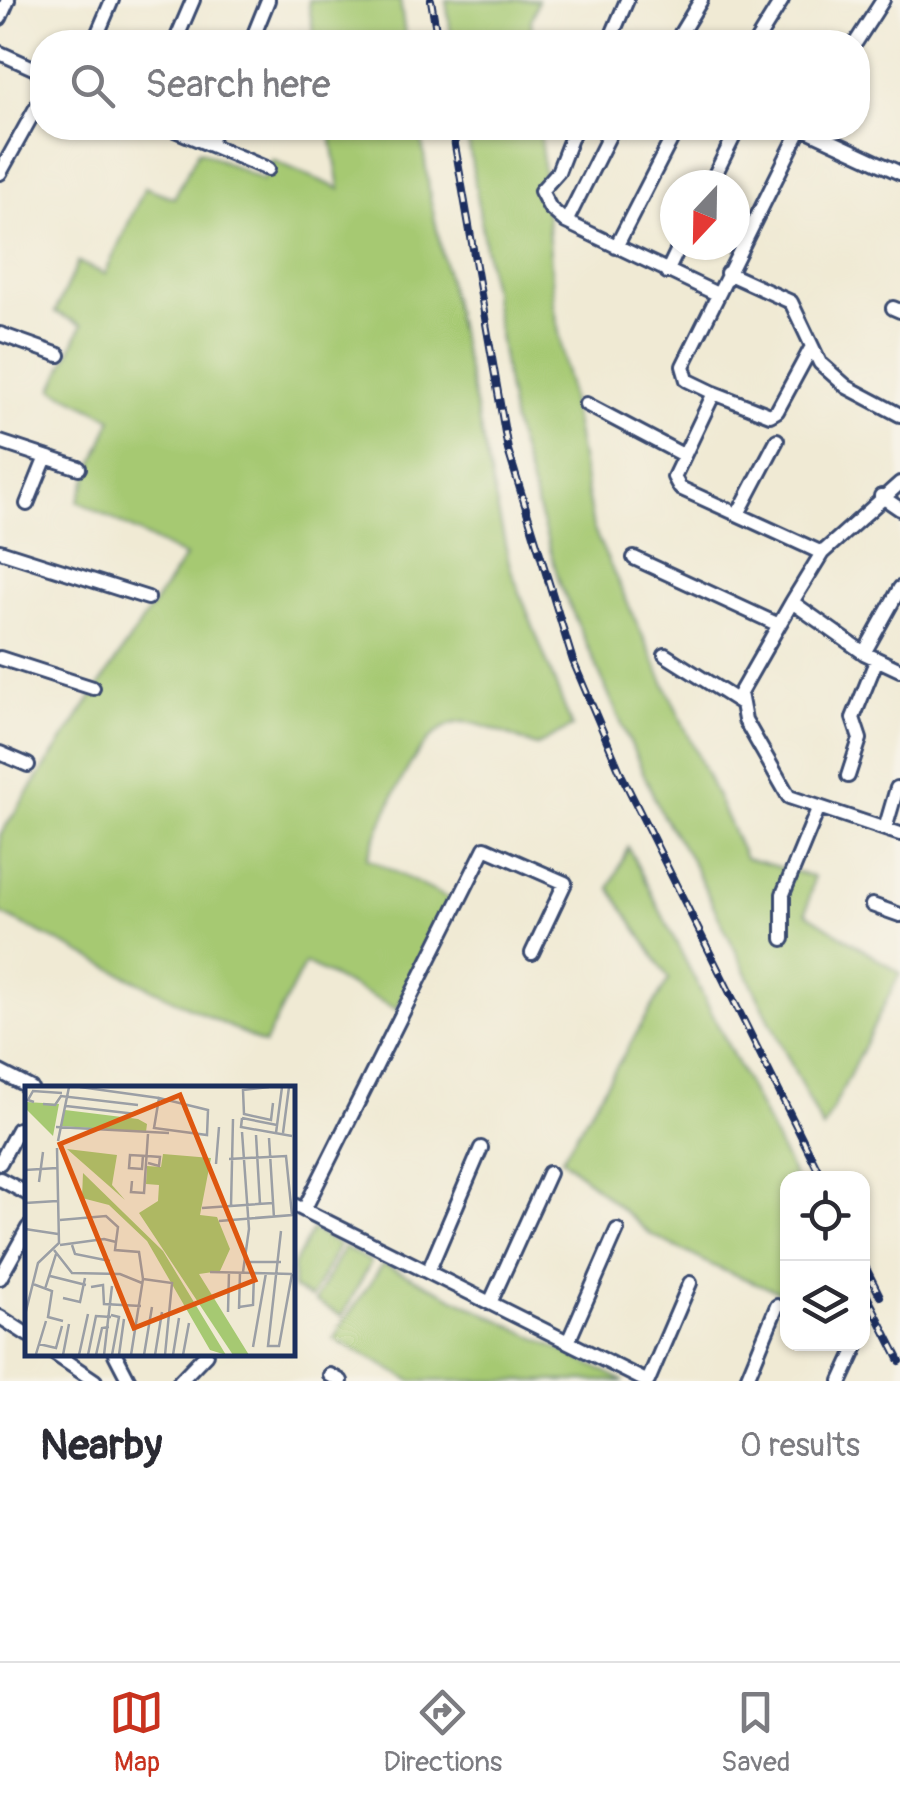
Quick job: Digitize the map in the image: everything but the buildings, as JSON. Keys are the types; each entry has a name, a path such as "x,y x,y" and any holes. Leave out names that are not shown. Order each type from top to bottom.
{"street":[{"path":"0,18 8,0"},
{"path":"99,30 112,0"},
{"path":"180,30 193,0"},
{"path":"256,30 268,0"},
{"path":"614,30 627,0"},
{"path":"683,30 701,0"},
{"path":"763,30 782,0"},
{"path":"864,30 883,0"},
{"path":"0,54 30,67"},
{"path":"0,172 30,119"},
{"path":"199,140 268,169"},
{"path":"209,144 211,140"},
{"path":"570,140 558,172 541,192 550,208 566,222 717,294"},
{"path":"566,222 607,140"},
{"path":"616,247 671,140"},
{"path":"718,170 733,140"},
{"path":"796,140 683,366 686,380 770,414 777,411 810,350"},
{"path":"828,140 900,173"},
{"path":"667,272 673,260"},
{"path":"728,273 797,307 810,350 847,387 900,414"},
{"path":"0,334 59,356"},
{"path":"714,393 674,477 680,488 822,553"},
{"path":"586,404 683,455"},
{"path":"738,514 777,440"},
{"path":"0,442 80,468"},
{"path":"26,504 46,457"},
{"path":"900,483 881,496 822,553 740,693 740,703 784,790 801,804 900,834"},
{"path":"881,496 900,509"},
{"path":"0,551 148,598"},
{"path":"634,558 779,625"},
{"path":"848,776 860,739 853,718 871,656 900,588"},
{"path":"792,602 871,656 900,670"},
{"path":"666,655 740,703"},
{"path":"0,658 92,688"},
{"path":"0,754 28,764"},
{"path":"885,829 898,788"},
{"path":"782,939 783,894 818,809"},
{"path":"532,952 565,884 485,848 298,1207 647,1381 690,1282"},
{"path":"872,905 900,915"},
{"path":"0,1072 27,1086"},
{"path":"0,1164 18,1130"},
{"path":"428,1272 481,1148"},
{"path":"490,1303 548,1173"},
{"path":"0,1179 25,1192"},
{"path":"568,1342 616,1230"},
{"path":"0,1278 25,1233"},
{"path":"746,1381 778,1306"},
{"path":"0,1317 25,1332"},
{"path":"841,1381 855,1351"},
{"path":"57,1356 96,1381"},
{"path":"116,1356 129,1381"},
{"path":"180,1381 204,1356"}],"green space":[{"path":"308,0 400,0 404,30 313,30"},
{"path":"446,0 538,0 532,30 450,30"},
{"path":"332,140 422,140 431,202 510,567 572,727 536,746 469,722 445,727 430,739 403,777 367,858 451,900 397,1009 305,963 264,1044 0,913 0,835 185,557 78,501 112,418 53,389 82,325 55,312 78,262 105,274 145,187 174,198 199,150 263,180 272,160 340,189"},
{"path":"468,140 541,140 554,304 593,528 745,858 814,877 806,913 900,973 823,1129 690,858 661,813 560,584 513,423"},
{"path":"628,847 791,1171 780,1171 780,1292 720,1269 650,1234 562,1158 669,979 610,888"},
{"path":"312,1230 339,1245 311,1298 295,1289 295,1261"},
{"path":"344,1247 371,1262 342,1316 315,1301"},
{"path":"383,1264 624,1381 412,1381 333,1338"}],"railway":[{"path":"431,0 436,30"},
{"path":"454,140 508,450 573,661 621,774 819,1171"},
{"path":"862,1261 880,1296"},
{"path":"870,1302 900,1361"}]}
